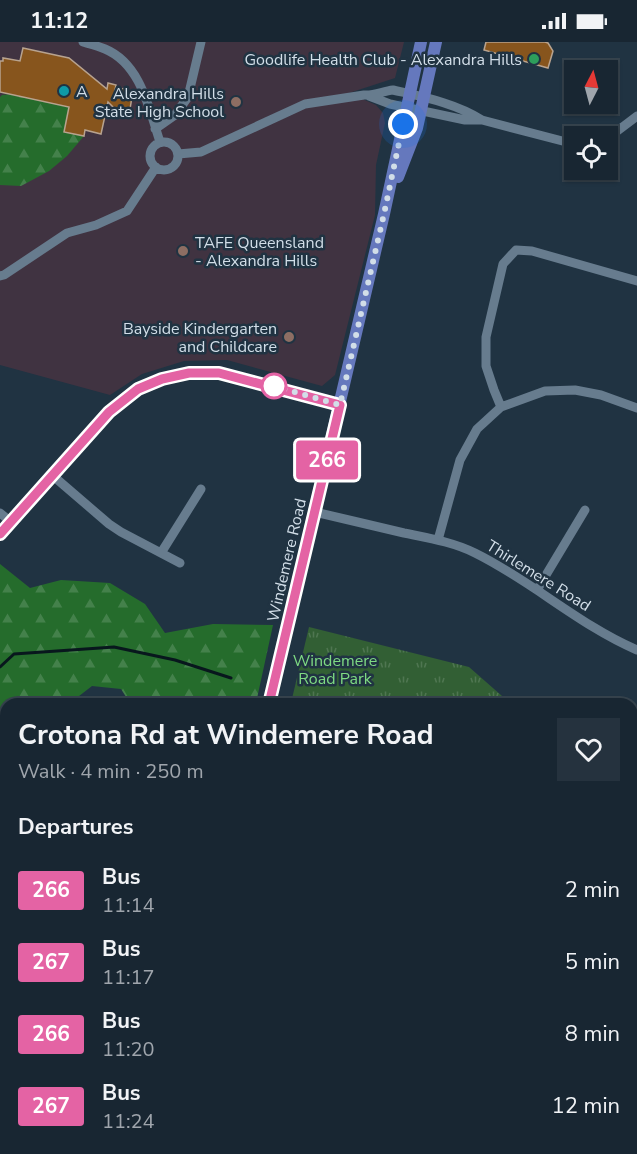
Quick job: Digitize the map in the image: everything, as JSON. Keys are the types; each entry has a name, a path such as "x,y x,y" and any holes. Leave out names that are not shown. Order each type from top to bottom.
{"main road":[{"name":"Windemere Road","path":"270,698 384,214 421,42"},
{"name":"Windemere Road","path":"384,214 417,128 436,42"}],"street":[{"path":"83,42 106,50 126,64 145,95 160,142"},
{"path":"155,129 175,115 188,97 201,42"},
{"path":"178,154 201,152 305,104 369,96 393,90 467,111 482,120"},
{"path":"369,96 390,104 465,120 482,120 564,141"},
{"path":"618,131 636,119"},
{"path":"160,142 170,143 178,154 176,162 169,168 162,169 153,164 150,154 153,147 160,142"},
{"path":"0,276 67,233 96,225 127,211 156,167"},
{"path":"501,407 486,366 486,337 502,264 516,250 531,251 637,281"},
{"path":"0,534 101,420 138,389 162,379 189,373 219,373 340,405"},
{"path":"438,540 459,460 477,429 501,407 545,391 575,390 601,395 637,408"},
{"path":"52,475 109,524 180,563"},
{"path":"161,553 201,489"},
{"path":"537,590 585,510"},
{"name":"Thirlemere Road","path":"315,512 438,540 472,552 497,565 624,645 637,650"},
{"path":"0,513 11,522"}],"shaded area":[{"name":"TAFE Queensland - Alexandra Hills","path":"0,42 404,42 395,78 349,93 376,105 383,113 385,123 376,165 375,215 335,375 322,386 227,360 184,361 142,374 110,395 0,365"}],"green space":[{"path":"12,94 69,107 65,132 84,136 67,156 49,171 21,186 0,185 0,97"},
{"path":"0,564 30,588 61,580 110,583 145,604 165,633 213,624 273,625 257,698 127,698 121,689 92,686 76,698 0,698"},
{"name":"Windemere Road Park","path":"309,627 469,667 504,698 292,698"}],"building":[{"name":"Goodlife Health Club - Alexandra Hills","path":"486,42 545,42 553,51 548,68 484,50"},
{"name":"A","path":"23,48 69,58 107,89 108,83 116,85 115,90 126,88 132,97 130,109 119,113 108,102 101,134 85,130 84,136 64,132 69,107 0,92 0,61 3,61 3,58 20,61"}],"waterway":[{"path":"0,667 14,654 114,647 175,660 231,678"}],"bus line":[{"name":"266","path":"0,534 109,412 138,389 162,379 189,373 219,373 340,405 270,698"}],"place":[{"name":"Goodlife Health Club - Alexandra Hills","path":"534,59"},
{"name":"A","path":"64,91"},
{"name":"Alexandra Hills State High School","path":"236,102"},
{"name":"TAFE Queensland - Alexandra Hills","path":"183,251"},
{"name":"Bayside Kindergarten and Childcare","path":"289,337"}],"route":[{"path":"274,386 340,405 403,124"}]}
